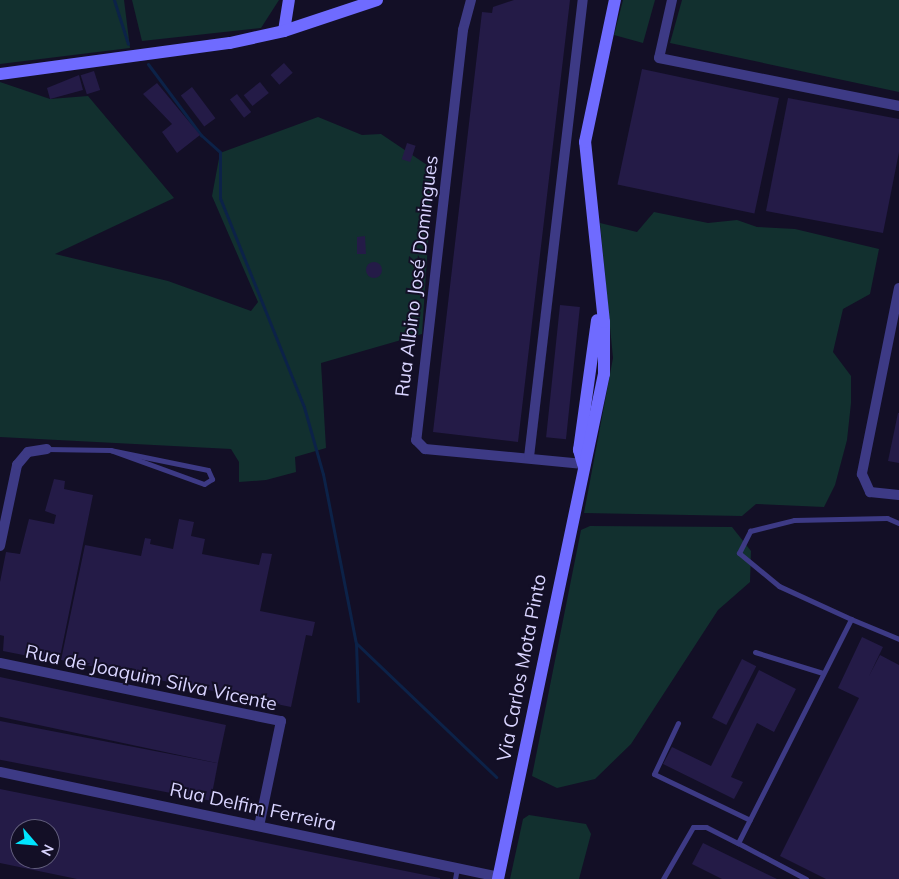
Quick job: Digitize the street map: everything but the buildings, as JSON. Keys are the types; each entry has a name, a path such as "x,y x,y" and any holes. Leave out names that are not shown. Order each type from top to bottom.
{"main road":[{"path":"284,31 289,0"},
{"path":"0,74 202,48 284,31 377,0"},
{"name":"Via Carlos Mota Pinto","path":"499,878 583,464 579,450 600,300 585,142 615,0"}],"street":[{"name":"Rua Albino José Domingues","path":"471,0 462,30 416,440 425,449 529,457 583,464"},
{"path":"529,457 584,0"},
{"path":"672,0 658,58 899,106"},
{"path":"899,288 862,468 866,488 876,495 899,496"},
{"path":"0,546 16,465 28,452 46,449"},
{"name":"Rua de Joaquim Silva Vicente","path":"0,663 281,721 259,826"},
{"name":"Rua Delfim Ferreira","path":"0,772 499,878"}],"lane":[{"path":"46,449 110,450 208,470 212,479 204,484 110,450"},
{"path":"899,523 887,518 794,520 750,531 738,553 779,586 899,639"},
{"path":"738,843 851,619"},
{"path":"755,652 823,673"},
{"path":"678,723 654,774 750,820"},
{"path":"663,879 693,826 706,827 806,879"},
{"path":"455,879 457,868"}],"green space":[{"path":"0,0 124,0 130,48 0,64"},
{"path":"132,0 279,0 261,28 142,41"},
{"path":"623,0 655,0 643,43 614,35"},
{"path":"682,0 899,0 899,92 670,43"},
{"path":"0,82 50,99 88,96 174,198 55,254 168,281 251,311 258,302 212,196 220,153 318,117 362,135 381,134 433,169 422,334 321,363 326,448 295,457 296,472 266,480 239,482 239,462 231,449 0,437"},
{"path":"654,212 708,223 737,220 757,227 795,229 879,249 870,294 843,309 833,352 851,376 851,403 847,440 835,485 824,507 756,504 742,516 584,513 613,358 600,223 637,232"},
{"path":"590,526 732,527 751,551 750,582 718,610 631,744 595,779 557,788 532,776 581,530"},
{"path":"529,815 586,824 591,834 579,879 510,879 523,819"}],"waterway":[{"path":"114,0 128,44"},
{"path":"148,64 201,135 220,152 220,198 304,407 323,474 356,643 496,777"},
{"path":"356,643 358,701"}]}
